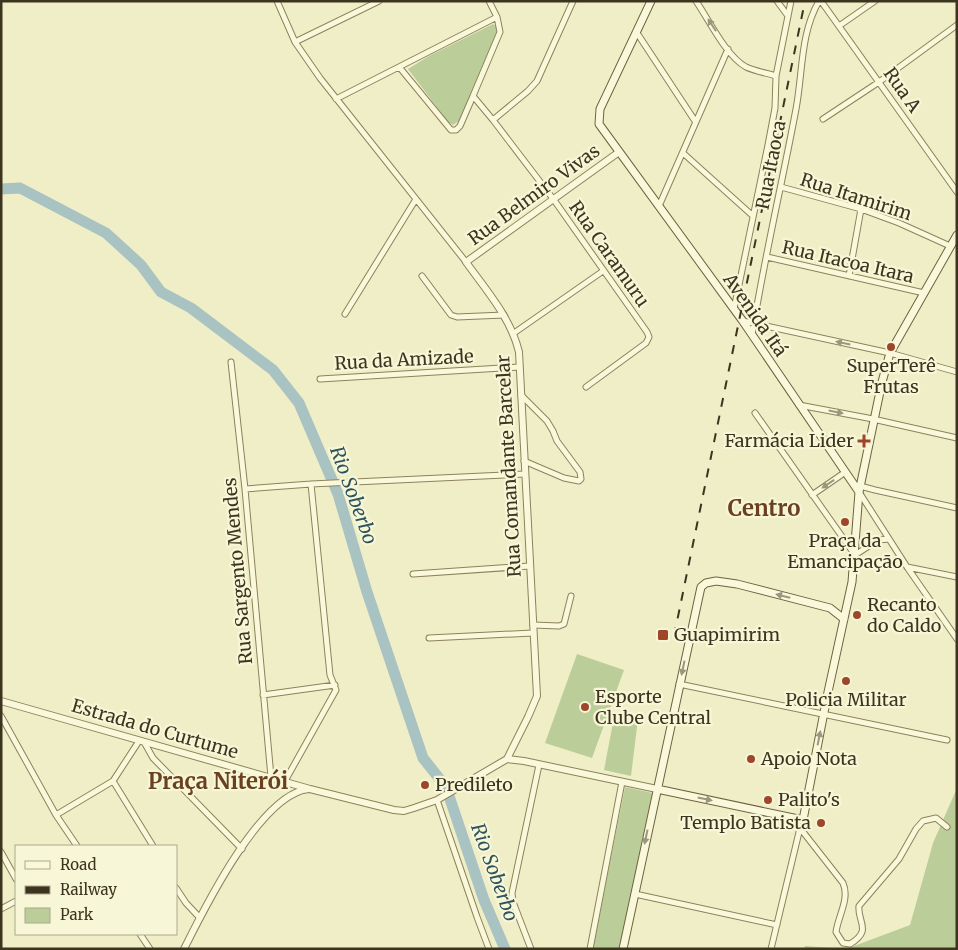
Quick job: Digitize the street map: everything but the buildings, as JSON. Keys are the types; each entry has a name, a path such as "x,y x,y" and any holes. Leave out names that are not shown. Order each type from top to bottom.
{"main road":[{"name":"Avenida Itá","path":"651,1 600,109 599,124 742,320 844,473 859,489"},
{"path":"657,789 803,820 847,604 855,554 859,489 873,419 890,353 957,235"},
{"path":"623,949 701,587 711,581 724,581 830,608 844,620"},
{"path":"830,608 847,604"}],"street":[{"name":"Rua Comandante Barcelar","path":"277,1 296,42 320,78 466,262 504,315 514,333 518,352 521,394 537,696 507,759"},
{"path":"296,42 379,1"},
{"path":"400,68 452,130 456,130 460,126 500,32 497,17 489,1"},
{"path":"493,120 528,91 537,80 573,1"},
{"path":"696,1 737,61 747,67 776,76"},
{"path":"777,1 788,16"},
{"path":"734,309 775,108 776,76 791,1"},
{"path":"839,26 874,1"},
{"name":"Rua A","path":"821,2 957,192"},
{"name":"Rua Itaoca","path":"752,335 796,105 804,44 810,16 821,2"},
{"path":"336,99 497,17"},
{"path":"823,118 879,82 957,25"},
{"path":"637,33 695,121"},
{"path":"659,206 728,49"},
{"name":"Rua Caramuru","path":"473,96 554,200 642,324 648,337 646,343 586,387"},
{"name":"Rua Belmiro Vivas","path":"466,262 619,152"},
{"path":"683,154 753,216"},
{"name":"Rua Itamirim","path":"781,187 861,209 899,223 950,246"},
{"path":"344,314 416,199"},
{"path":"849,276 861,209"},
{"name":"Rua Itacoa Itara","path":"766,257 924,293"},
{"path":"514,333 603,271"},
{"path":"422,276 451,315 457,317 504,315"},
{"path":"742,320 890,353 957,372"},
{"name":"Rua Sargento Mendes","path":"231,362 245,489 271,777"},
{"name":"Rua da Amizade","path":"320,379 519,367"},
{"path":"521,394 547,421 554,431 557,441 580,472 582,479 579,481 564,478 524,461"},
{"path":"799,405 957,438"},
{"path":"755,413 855,554 878,540 889,539"},
{"path":"812,495 844,473"},
{"path":"245,489 345,482 525,474"},
{"path":"285,781 331,702 336,690 330,676 311,484"},
{"path":"859,489 875,490 957,508"},
{"name":"Avenida Itá","path":"859,489 907,567 957,639"},
{"path":"866,503 866,494 875,490"},
{"path":"878,540 883,529"},
{"path":"413,574 530,566"},
{"path":"907,567 957,578"},
{"path":"533,625 560,626 564,624 570,596"},
{"path":"429,638 533,633"},
{"path":"680,684 947,740"},
{"path":"263,695 335,685"},
{"name":"Estrada do Curtume","path":"1,701 310,789 394,810 404,811 437,800 507,759"},
{"path":"1,716 56,815 76,845"},
{"path":"56,815 113,781 142,742 153,758 242,849"},
{"path":"507,759 657,789"},
{"path":"530,949 513,902 512,893 539,765"},
{"path":"113,781 152,845"},
{"path":"590,949 622,782"},
{"path":"296,784 297,791"},
{"path":"184,949 213,892 271,810 282,800 297,791 310,789"},
{"path":"437,800 476,917 489,949"},
{"path":"800,828 843,883 845,897 836,932 843,943 850,944 859,937 863,929 859,906 898,859 916,829 923,821 936,818 947,827"},
{"path":"771,949 803,820"},
{"path":"1,852 15,877"},
{"path":"178,891 186,904 200,918"},
{"path":"635,894 777,925"},
{"path":"1,909 15,902"},
{"path":"141,935 150,949"}],"green space":[{"path":"493,24 497,27 496,34 459,121 453,125 448,122 408,69 429,56"},
{"name":"Esporte Clube Central","path":"577,654 624,670 592,758 545,743"},
{"path":"615,712 638,719 631,776 604,770"},
{"path":"625,787 653,793 619,949 593,949"},
{"path":"957,788 957,949 846,949 910,925 933,843"},
{"path":"805,946 846,949 804,949"}],"waterway":[{"name":"Rio Soberbo","path":"1,189 20,188 106,233 141,265 161,292 191,308 273,370 299,403 338,494 367,592 423,758 446,787 484,900 505,949"}],"railway":[{"path":"674,636 805,1"}],"place":[{"name":"SuperTerê Frutas","path":"891,347"},
{"name":"Farmácia Lider","path":"864,441"},
{"name":"Praça da Emancipação","path":"845,522"},
{"name":"Recanto do Caldo","path":"857,615"},
{"name":"Guapimirim","path":"663,635"},
{"name":"Policia Militar","path":"846,681"},
{"name":"Esporte Clube Central","path":"585,707"},
{"name":"Apoio Nota","path":"751,759"},
{"name":"Predileto","path":"425,785"},
{"name":"Palito's","path":"768,800"},
{"name":"Templo Batista","path":"821,823"}],"district":[{"name":"Centro","path":"764,508"},
{"name":"Praça Niterói","path":"218,781"}]}
